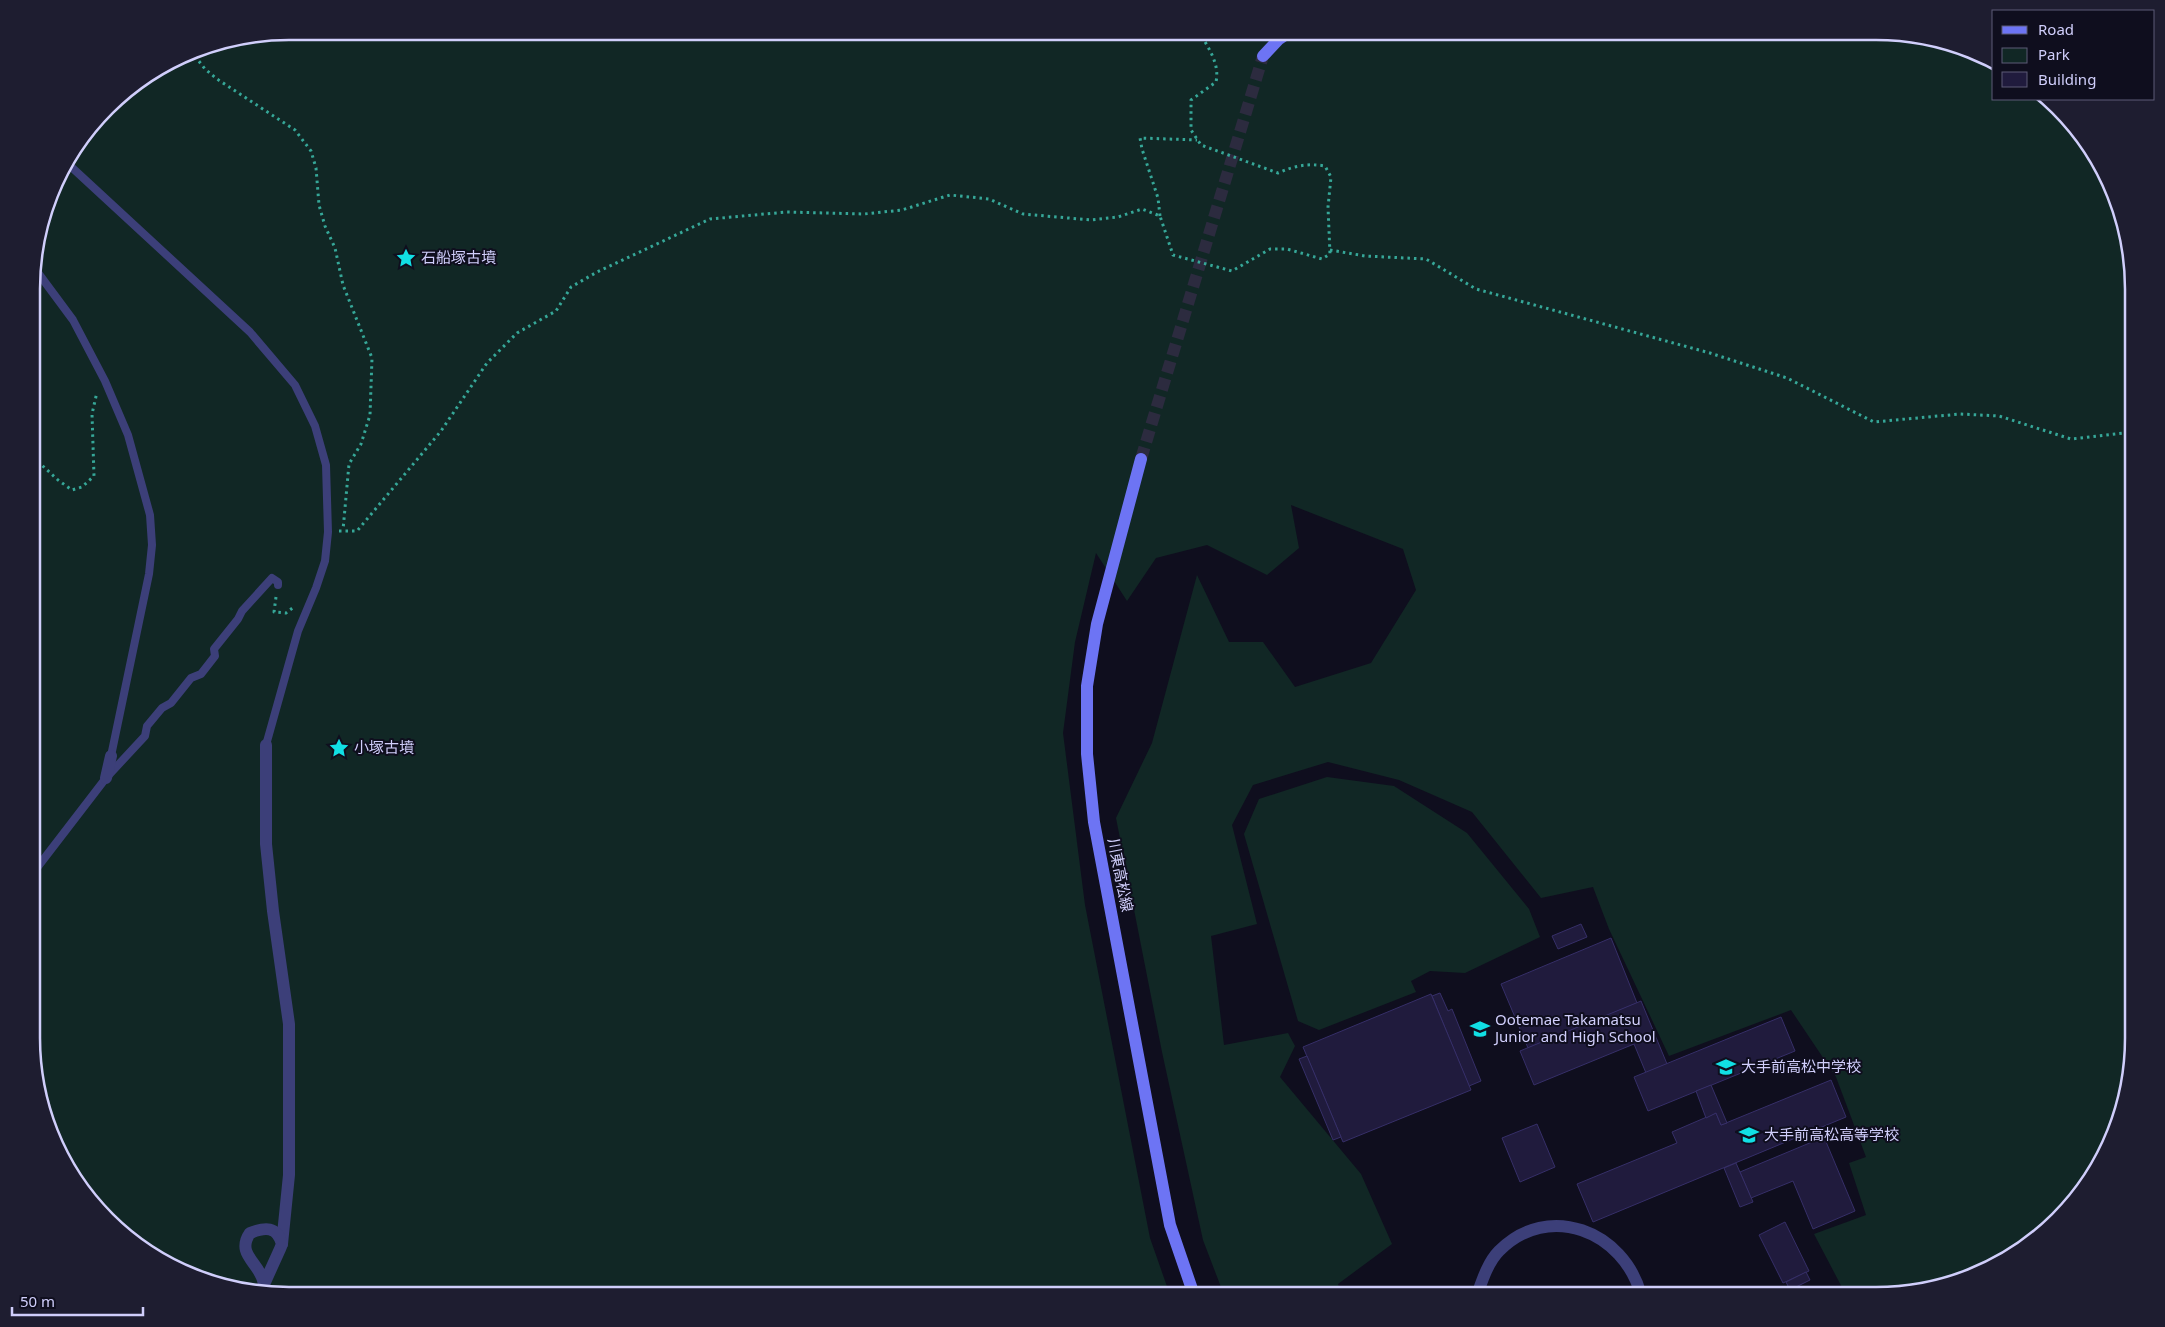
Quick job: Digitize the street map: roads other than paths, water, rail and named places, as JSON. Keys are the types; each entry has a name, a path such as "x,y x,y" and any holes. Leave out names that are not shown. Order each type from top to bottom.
{"main road":[{"path":"1263,56 1278,40"},
{"name":"川東高松線","path":"1141,459 1098,624 1087,686 1087,754 1094,822 1170,1225 1191,1287"}],"street":[{"path":"264,1285 282,1244 289,1175 289,1024 273,911 266,844 266,745"},
{"path":"106,778 111,756"},
{"path":"1481,1287 1498,1252 1516,1237 1533,1228 1564,1226 1588,1231 1610,1244 1627,1266 1637,1287"},
{"path":"262,1285 259,1269 245,1250 244,1241 250,1233 267,1228 276,1231 280,1236 282,1244"}],"lane":[{"path":"72,167 250,332 296,385 315,426 326,465 328,532 325,561 298,631 266,745"},
{"path":"41,277 73,320 100,372 128,435 150,515 152,546 148,574 111,756"},
{"path":"40,864 106,778 145,736 148,726 162,708 171,703 191,678 201,674 215,656 214,648 238,619 242,610 272,578 278,582 278,585"}],"tunnel":[{"path":"1141,459 1263,56"}],"place":[{"name":"石船塚古墳","path":"406,258"},
{"name":"小塚古墳","path":"339,748"},
{"name":"Ootemae Takamatsu Junior and High School","path":"1480,1029"},
{"name":"大手前高松中学校","path":"1726,1067"},
{"name":"大手前高松高等学校","path":"1749,1135"}]}
